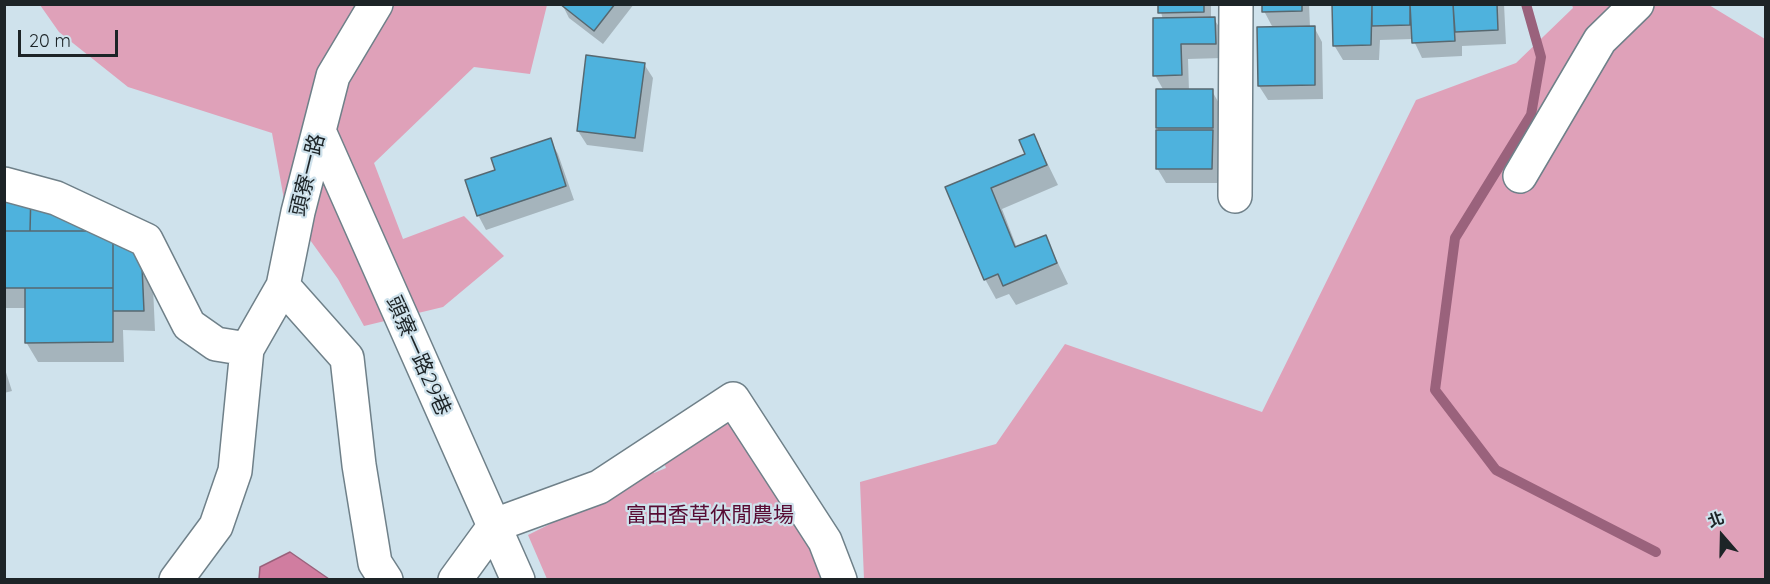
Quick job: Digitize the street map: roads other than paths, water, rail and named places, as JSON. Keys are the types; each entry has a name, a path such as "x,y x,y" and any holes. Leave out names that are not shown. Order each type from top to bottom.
{"street":[{"name":"頭寮一路","path":"176,579 216,526 235,471 247,350 283,286 318,131 333,76 376,4"},
{"path":"1235,196 1236,4"},
{"path":"1520,176 1600,40 1637,4"},
{"name":"頭寮一路29巷","path":"318,131 518,579"},
{"path":"4,184 56,198 146,240 189,325 216,344 247,350"},
{"path":"283,286 347,358 358,465 375,563 386,579"},
{"path":"455,579 495,525 599,487 733,399 825,541 840,579"}],"waterway":[{"path":"1526,4 1541,57 1531,115 1455,238 1435,390 1496,470 1656,552"}],"park label":[{"name":"富田香草休閒農場","path":"710,516"}]}
